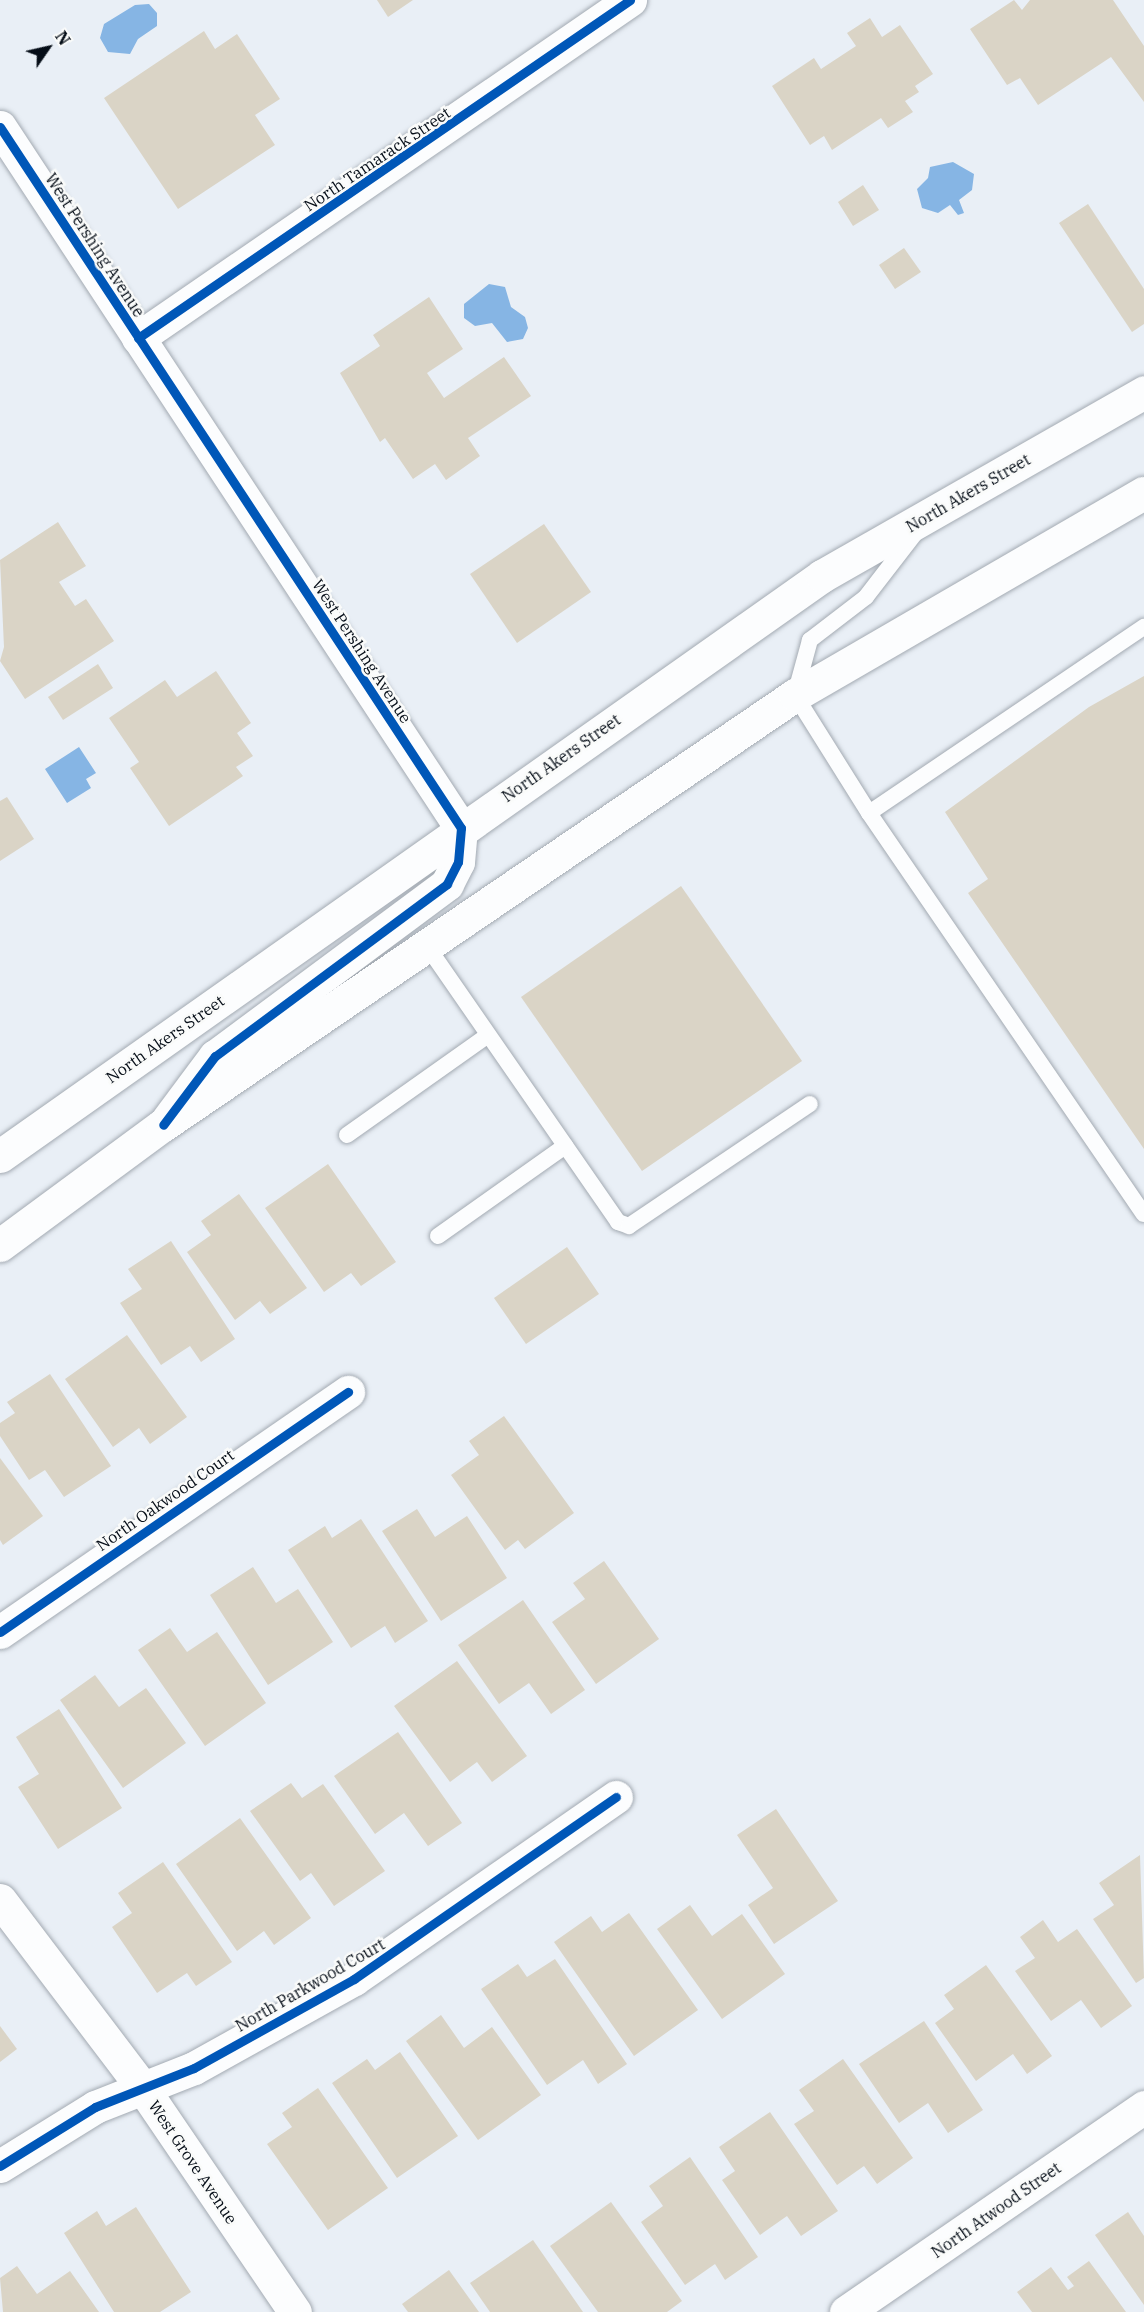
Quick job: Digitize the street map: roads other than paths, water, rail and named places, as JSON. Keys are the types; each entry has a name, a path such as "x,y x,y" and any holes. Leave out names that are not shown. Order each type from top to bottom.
{"street":[{"name":"North Tamarack Street","path":"138,338 630,0"},
{"name":"West Pershing Avenue","path":"0,127 461,828"},
{"name":"North Akers Street","path":"0,1156 461,828 822,576 1144,392"},
{"path":"0,1245 163,1125 795,695 1144,493"},
{"path":"163,1125 215,1056 447,884 458,862 461,828"},
{"name":"North Oakwood Court","path":"0,1632 348,1392"},
{"name":"North Parkwood Court","path":"0,2166 95,2107 194,2068 354,1979 616,1797"},
{"name":"West Grove Avenue","path":"0,1900 142,2087 295,2312"},
{"name":"North Atwood Street","path":"846,2312 1144,2107"}],"lane":[{"path":"929,515 866,597 810,640 795,695 869,813 1144,1215"},
{"path":"869,813 1144,627"},
{"path":"427,946 618,1222 629,1226 810,1104"},
{"path":"347,1135 488,1035"},
{"path":"438,1236 565,1146"}],"water":[{"path":"149,4 157,13 157,26 138,39 130,54 108,52 100,38 104,24 135,5"},
{"path":"953,162 974,174 972,190 959,200 964,213 958,215 950,205 938,213 922,208 917,189 928,178 930,167"},
{"path":"489,284 505,287 511,307 525,317 528,328 523,339 507,342 492,323 475,326 464,318 464,304"},
{"path":"79,747 96,773 86,779 91,788 67,803 45,769"}]}
